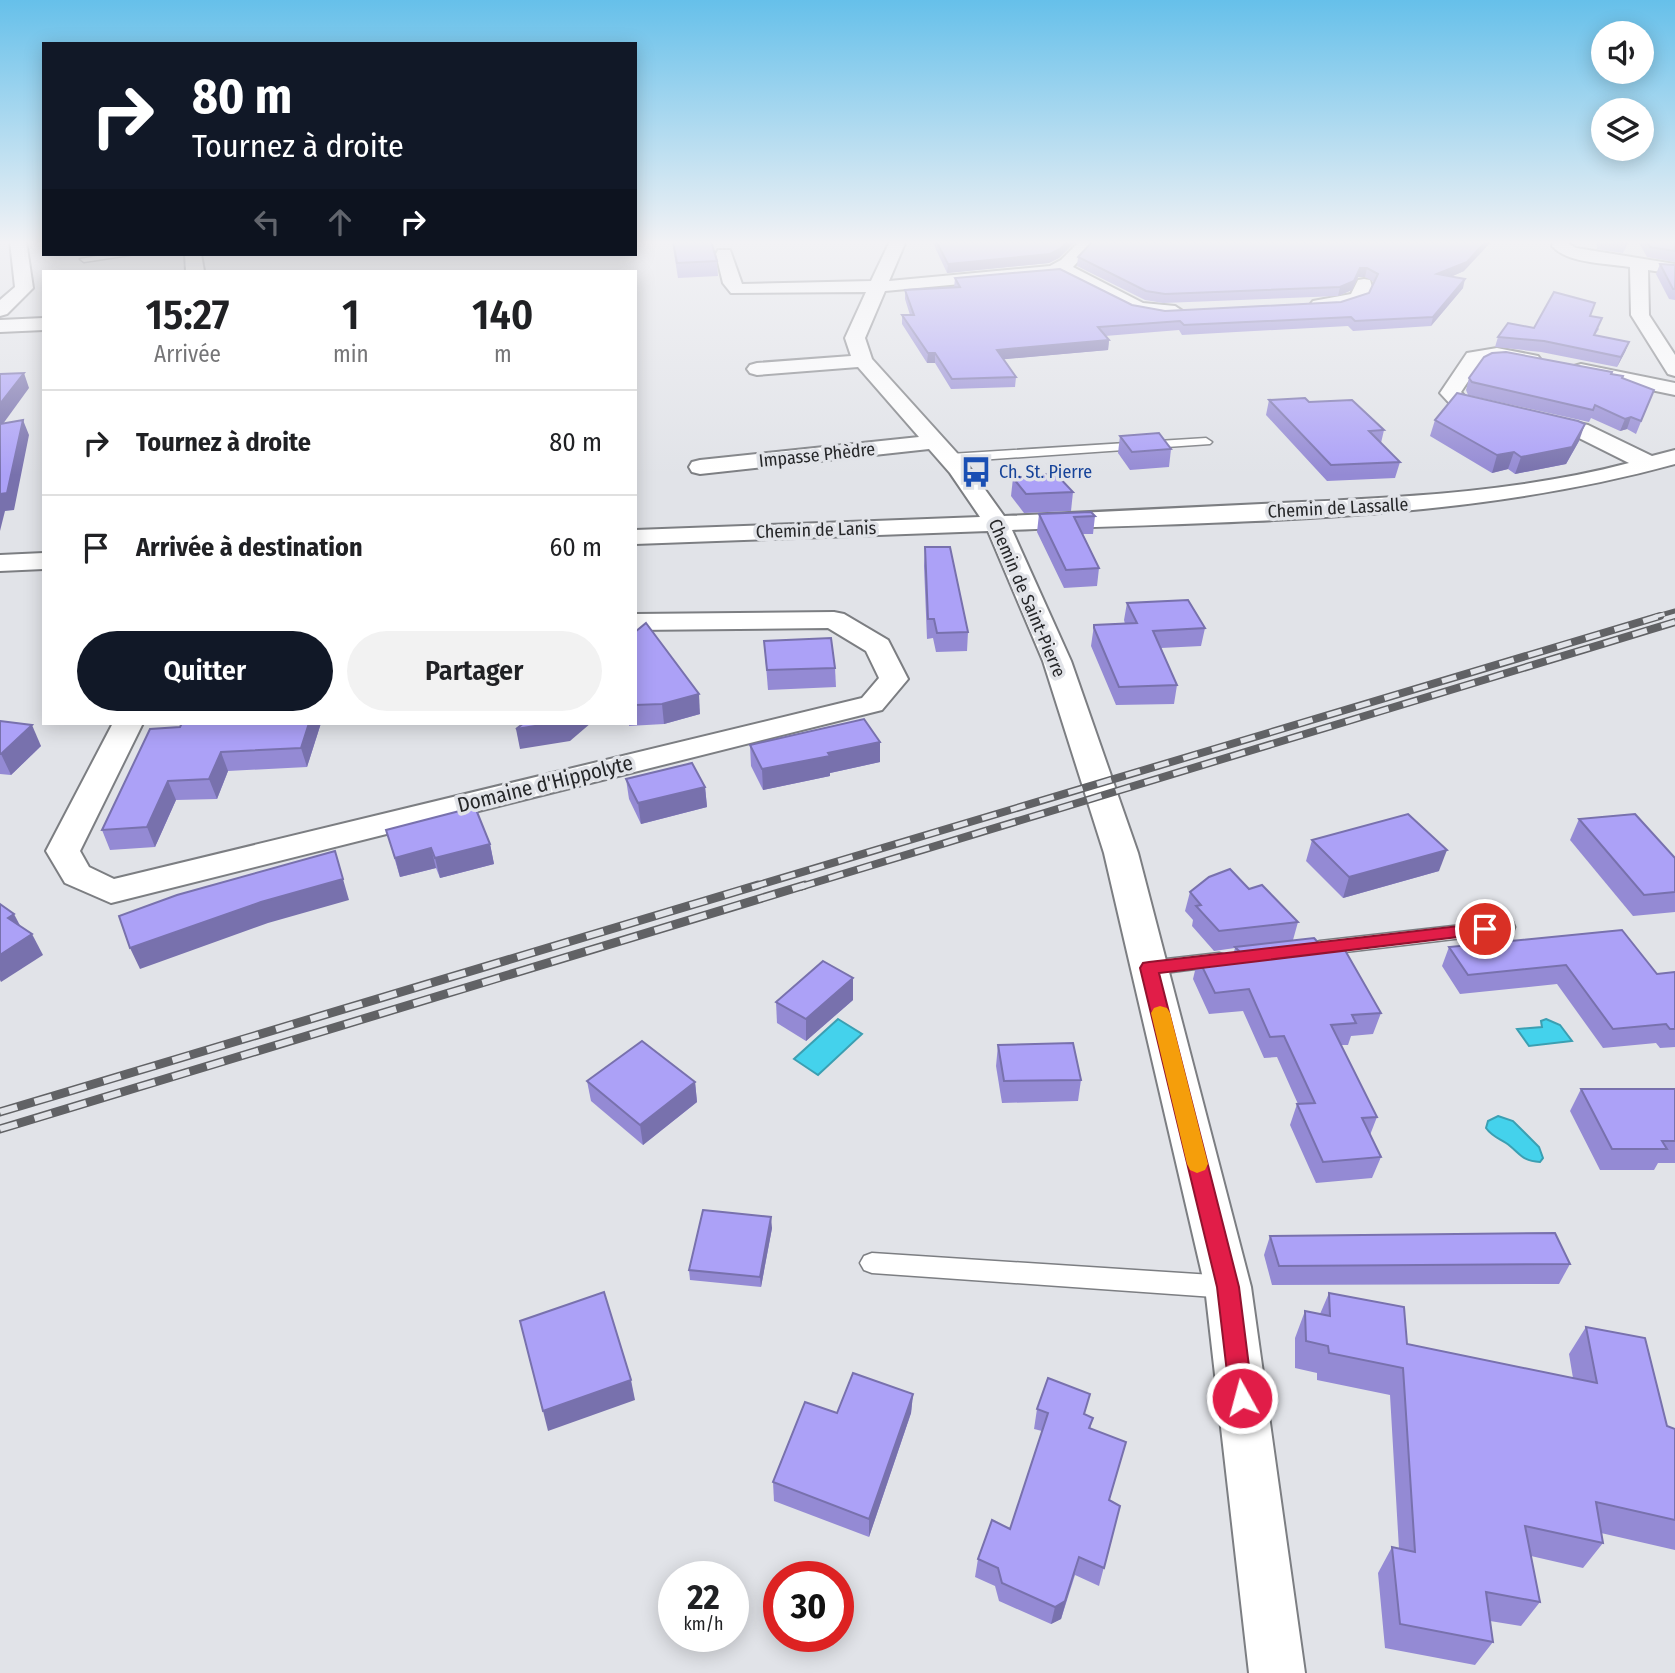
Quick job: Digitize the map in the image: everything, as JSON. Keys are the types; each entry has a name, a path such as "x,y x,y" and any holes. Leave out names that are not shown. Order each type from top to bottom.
{"street":[{"path":"757,369 863,361 855,338 863,319"},
{"path":"1643,319 1675,370"},
{"path":"0,326 42,324"},
{"path":"1650,464 1580,430 1473,406 1460,402 1450,393 1474,357 1497,354 1675,389"},
{"name":"Chemin de Saint-Pierre","path":"863,361 942,450 997,524 1057,662 1121,853 1228,1287 1277,1673"},
{"name":"Impasse Phèdre","path":"700,467 942,450"},
{"name":"Chemin de Lassalle","path":"997,524 1460,500 1526,492 1675,457"},
{"name":"Chemin de Lanis","path":"637,537 997,524"},
{"path":"0,564 42,562"},
{"name":"Domaine d'Hippolyte","path":"127,725 63,851 77,875 111,891 872,704 894,679 878,646 834,620 637,622"}],"lane":[{"path":"942,450 1206,442"},
{"path":"1297,951 1506,927"},
{"path":"1149,968 1243,957"},
{"path":"872,1263 1228,1287"}],"water":[{"path":"838,1019 862,1034 818,1075 794,1059"},
{"path":"1546,1019 1560,1025 1572,1041 1529,1046 1517,1029 1542,1027 1541,1021"},
{"path":"1498,1116 1513,1121 1539,1147 1543,1158 1540,1162 1523,1157 1486,1128 1488,1121"}],"building":[{"path":"905,319 1308,319 1184,325 1180,321 1098,327 1109,340 997,350 1016,377 952,379 935,353 928,353"},
{"path":"1353,319 1393,319 1355,321"},
{"path":"1539,319 1601,319 1594,335 1629,342 1621,357 1544,341 1498,337 1508,323 1534,328"},
{"path":"1506,352 1612,372 1611,374 1623,376 1622,378 1654,390 1641,421 1631,417 1625,419 1595,405 1593,410 1472,382 1469,378 1484,357 1492,353"},
{"path":"24,373 0,404 0,374"},
{"path":"1457,393 1585,424 1572,447 1521,457 1514,452 1497,455 1435,420"},
{"path":"1305,398 1309,402 1352,400 1384,430 1369,431 1400,462 1331,465 1269,400"},
{"path":"23,420 7,493 0,494 0,424"},
{"path":"1159,433 1171,449 1132,452 1120,436"},
{"path":"1055,473 1073,492 1026,494 1013,478"},
{"path":"1091,512 1095,516 1074,517 1099,568 1066,570 1039,514"},
{"path":"925,547 950,547 968,632 937,633 934,619 928,619"},
{"path":"1188,600 1205,628 1153,631 1177,685 1119,687 1094,625 1137,623 1127,603"},
{"path":"646,623 699,694 662,704 637,705 637,630"},
{"path":"831,638 835,668 767,670 764,641"},
{"path":"864,719 880,742 828,753 830,756 762,769 750,745"},
{"path":"0,721 32,725 1,754 0,754"},
{"path":"308,725 301,748 221,752 209,779 168,781 147,827 102,830 150,729"},
{"path":"521,725 541,725 516,729"},
{"path":"692,763 705,787 638,803 626,779"},
{"path":"475,807 490,844 435,858 431,848 395,858 386,830"},
{"path":"1408,814 1447,850 1349,877 1312,840"},
{"path":"1635,814 1675,858 1675,892 1644,895 1579,819"},
{"path":"335,851 343,879 261,902 130,948 119,916 177,895"},
{"path":"1230,869 1249,889 1262,885 1298,922 1219,931 1196,906 1201,905 1190,892 1209,877"},
{"path":"0,904 14,914 8,918 32,934 0,955"},
{"path":"1622,930 1657,974 1675,972 1675,1029 1670,1029 1666,1024 1613,1029 1566,965 1468,975 1449,947"},
{"path":"1314,938 1322,947 1342,945 1381,1013 1352,1015 1356,1023 1331,1025 1377,1117 1362,1118 1381,1157 1323,1162 1297,1104 1315,1103 1284,1036 1270,1037 1249,989 1215,993 1198,958 1242,954 1235,947"},
{"path":"823,961 853,978 806,1019 776,1002"},
{"path":"642,1041 695,1082 640,1125 587,1081"},
{"path":"1073,1043 1081,1080 1004,1081 998,1045"},
{"path":"1581,1089 1675,1089 1675,1141 1662,1141 1667,1149 1612,1149"},
{"path":"703,1210 771,1217 760,1277 689,1270"},
{"path":"1555,1233 1570,1264 1279,1266 1270,1236"},
{"path":"604,1292 631,1380 543,1411 520,1321"},
{"path":"1329,1293 1404,1307 1407,1344 1597,1383 1586,1327 1645,1338 1667,1426 1675,1429 1675,1520 1596,1502 1603,1543 1525,1526 1540,1602 1486,1592 1493,1642 1400,1624 1392,1547 1415,1552 1403,1368 1329,1353 1328,1346 1306,1341 1305,1311 1330,1316"},
{"path":"853,1373 913,1394 869,1519 773,1482 805,1402 837,1413"},
{"path":"1048,1378 1090,1394 1084,1414 1093,1418 1089,1428 1126,1442 1109,1500 1120,1506 1104,1568 1079,1557 1065,1601 1055,1607 1002,1583 998,1568 978,1559 992,1520 1010,1529 1048,1413 1037,1409"}],"railway":[{"path":"1654,617 1675,611"},
{"path":"752,887 1660,616"},
{"path":"800,887 1675,622"},
{"path":"0,1112 758,885"},
{"path":"0,1129 805,885"}],"slow traffic":[{"path":"1160,1013 1197,1164"}],"place":[{"name":"Ch. St. Pierre","path":"976,472"}],"route":[{"path":"1242,1398 1228,1287 1149,968 1485,929"}]}
